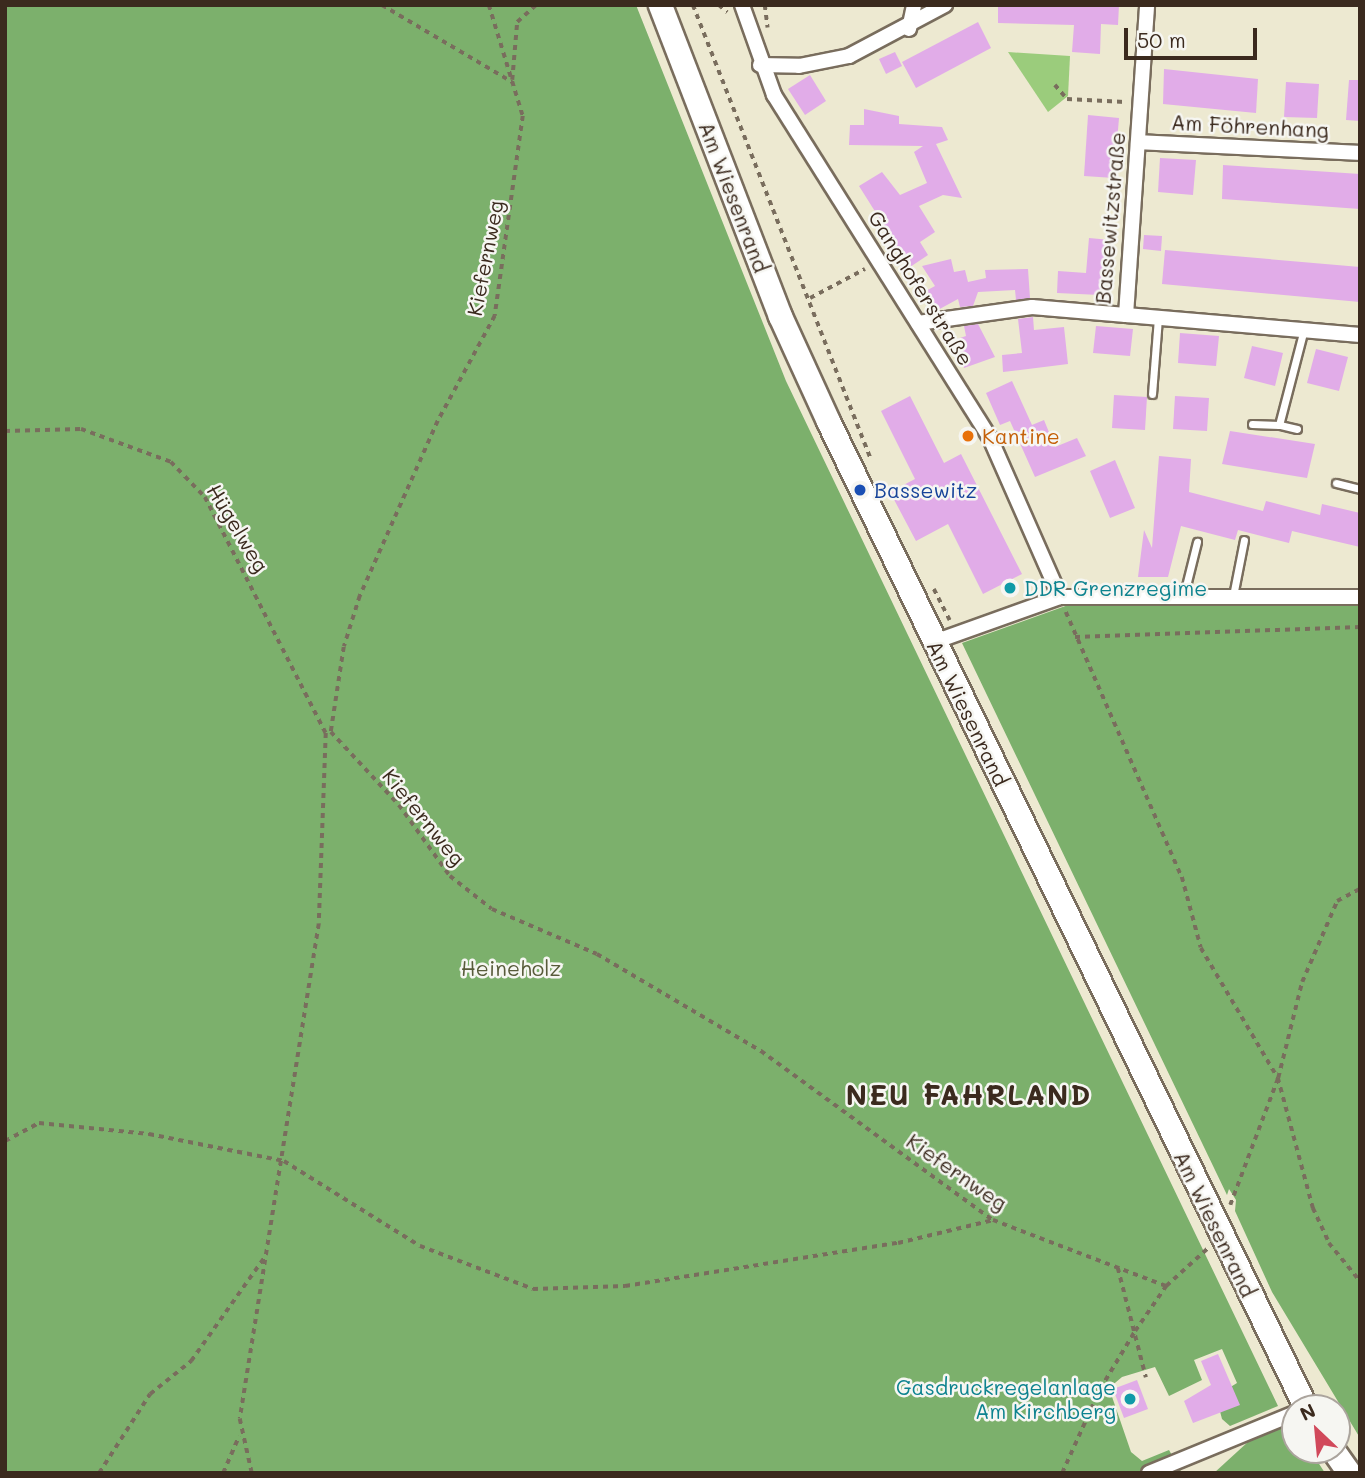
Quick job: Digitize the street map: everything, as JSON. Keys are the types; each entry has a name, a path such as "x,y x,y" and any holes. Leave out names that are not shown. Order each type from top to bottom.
{"main road":[{"name":"Am Wiesenrand","path":"660,5 780,316 934,642 1299,1394"}],"street":[{"name":"Ganghoferstraße","path":"742,5 760,65 990,438 1060,597"},
{"path":"909,29 914,5"},
{"path":"760,65 832,60 909,29 945,5"},
{"name":"Bassewitzstraße","path":"918,323 1032,307 1126,315 1147,5"},
{"name":"Am Föhrenhang","path":"1138,142 1360,153"},
{"path":"1126,315 1304,328 1360,335"},
{"path":"934,642 959,638 1060,597 1360,597"},
{"path":"1149,1473 1281,1419"}],"lane":[{"path":"1152,394 1158,318"},
{"path":"1279,425 1304,328"},
{"path":"1252,424 1297,429"},
{"path":"1336,483 1360,489"},
{"path":"1233,597 1244,540"},
{"path":"1183,598 1197,542"}],"path":[{"path":"382,5 512,82 517,22 536,5"},
{"name":"Kiefernweg","path":"489,5 523,116 495,316 438,421 360,596 344,647 331,732 399,805 450,876 492,909 597,954 761,1051 993,1220 1166,1286"},
{"path":"693,5 877,473"},
{"path":"719,5 729,13"},
{"path":"1055,85 1067,99 1141,103"},
{"path":"809,299 879,261"},
{"name":"Hügelweg","path":"5,431 81,429 171,463 205,497 326,733 319,924 284,1161"},
{"path":"931,584 959,638"},
{"path":"1060,597 1075,637 1182,877 1201,948 1278,1078 1313,1209 1329,1244 1360,1281"},
{"path":"1075,637 1360,627"},
{"path":"5,1141 39,1123 149,1134 284,1161 420,1246 533,1289 625,1286 898,1243 993,1220"},
{"path":"223,1473 240,1435 284,1161"},
{"path":"99,1473 150,1394 191,1361 267,1254"},
{"path":"1118,1268 1146,1377"},
{"path":"240,1435 252,1473"}],"green space":[{"name":"Heineholz","path":"5,5 636,5 786,381 1278,1406 1230,1426 1222,1419 1216,1396 1237,1383 1222,1349 1194,1360 1202,1380 1169,1396 1155,1367 1122,1377 1109,1388 1131,1452 1142,1461 1169,1450 1182,1473 5,1473"},
{"path":"1008,52 1070,56 1068,96 1048,112"},
{"path":"1071,604 1360,604 1360,1438 1351,1423 1351,1394 1333,1394 1272,1292 1235,1211 1236,1200 1229,1189 1227,1195 962,643"},
{"path":"1281,1426 1281,1464 1319,1464 1325,1473 1214,1473 1249,1441"}],"building":[{"path":"998,5 1119,5 1118,25 1101,24 1100,54 1072,52 1074,25 998,23"},
{"path":"978,22 991,48 916,88 902,62"},
{"path":"895,52 902,66 886,74 879,59"},
{"path":"1164,69 1258,79 1256,113 1163,104"},
{"path":"810,75 826,101 805,115 788,89"},
{"path":"1349,80 1360,80 1360,121 1346,120"},
{"path":"1286,82 1319,84 1317,118 1284,117"},
{"path":"864,109 899,116 899,124 942,127 948,140 936,144 962,198 943,195 919,206 935,232 920,242 928,255 910,267 859,186 882,172 900,195 927,183 914,152 923,146 849,145 850,125 864,125"},
{"path":"1088,115 1119,118 1114,178 1084,176"},
{"path":"1160,158 1196,160 1193,195 1158,192"},
{"path":"1223,165 1360,174 1360,209 1222,199"},
{"path":"1144,235 1162,236 1161,251 1143,249"},
{"path":"1089,238 1111,240 1100,295 1057,293 1058,271 1086,273"},
{"path":"1165,250 1360,267 1360,302 1162,284"},
{"path":"951,259 954,272 965,270 968,282 986,278 985,270 1028,269 1030,298 1016,300 1015,290 978,292 973,306 960,307 958,299 936,311 924,292 935,286 922,266"},
{"path":"1033,317 1034,330 1064,327 1068,364 1003,372 1002,355 1022,353 1018,319"},
{"path":"978,324 995,357 964,368 954,340 966,336 964,326"},
{"path":"1096,326 1133,329 1130,356 1093,353"},
{"path":"1180,333 1219,336 1216,366 1178,363"},
{"path":"1252,346 1283,353 1275,386 1244,378"},
{"path":"1316,349 1348,357 1339,391 1307,383"},
{"path":"1012,381 1032,425 1044,420 1055,447 1077,438 1086,456 1035,477 1010,421 1000,425 986,393"},
{"path":"1114,395 1147,397 1145,430 1112,428"},
{"path":"910,396 944,463 961,454 1022,574 983,594 948,524 916,541 890,492 915,479 881,411"},
{"path":"1175,396 1209,398 1207,431 1173,429"},
{"path":"1230,431 1315,444 1307,478 1222,464"},
{"path":"1159,456 1191,459 1189,492 1263,511 1266,501 1320,515 1322,504 1360,513 1360,547 1292,531 1289,543 1238,530 1235,540 1181,526 1168,577 1138,577 1144,530 1152,548"},
{"path":"1115,460 1135,508 1110,518 1090,471"},
{"path":"1218,1354 1240,1405 1193,1423 1184,1401 1211,1385 1201,1361"},
{"name":"Gasdruckregelanlage Am Kirchberg","path":"1137,1380 1148,1409 1124,1418 1113,1389"}],"place":[{"name":"Kantine","path":"968,436"},
{"name":"Bassewitz","path":"860,490"},
{"name":"DDR Grenzregime","path":"1010,588"},
{"name":"Gasdruckregelanlage Am Kirchberg","path":"1130,1399"}],"district":[{"name":"NEU FAHRLAND","path":"969,1094"}]}
